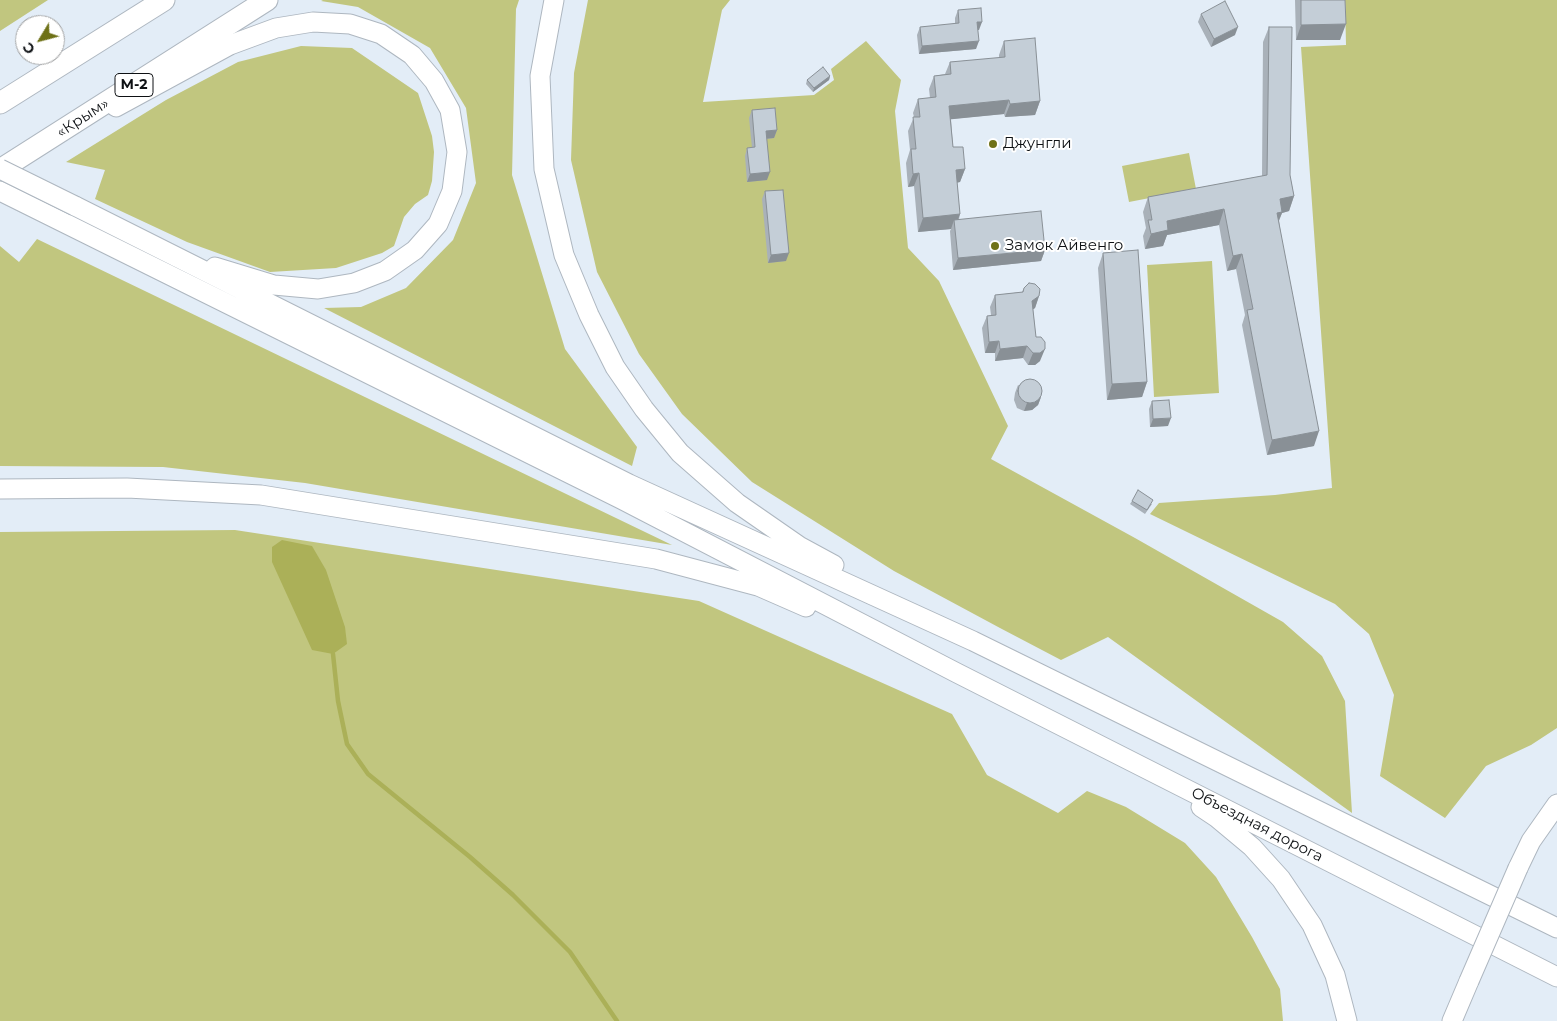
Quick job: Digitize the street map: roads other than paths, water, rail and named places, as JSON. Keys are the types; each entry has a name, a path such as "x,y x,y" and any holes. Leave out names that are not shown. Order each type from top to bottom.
{"highway":[{"path":"0,103 164,0"},
{"name":"«Крым»","path":"0,170 268,0"}],"main road":[{"path":"554,0 540,76 544,169 564,255 589,315 615,367 644,409 680,453 737,503 799,546 973,641"},
{"path":"20,158 230,45 276,28 314,22 350,24 381,34 412,55 434,81 450,110 457,152 452,191 438,224 415,250 385,272 354,283 318,289 274,286 160,250"},
{"path":"0,170 629,484 973,641 1557,928"},
{"path":"0,191 621,499 957,673"},
{"path":"0,489 127,488 261,495 656,559 758,586 957,673"},
{"name":"Объездная дорога","path":"957,673 1557,977"},
{"path":"1091,740 1216,817 1252,847 1281,879 1312,925 1335,974 1347,1021"},
{"path":"1452,1021 1531,841 1557,804"}],"waterway":[{"path":"333,654 338,701 347,744 368,774 470,857 513,895 570,952 617,1021"}],"place":[{"name":"Джунгли","path":"993,144"},
{"name":"Замок Айвенго","path":"995,246"}]}
